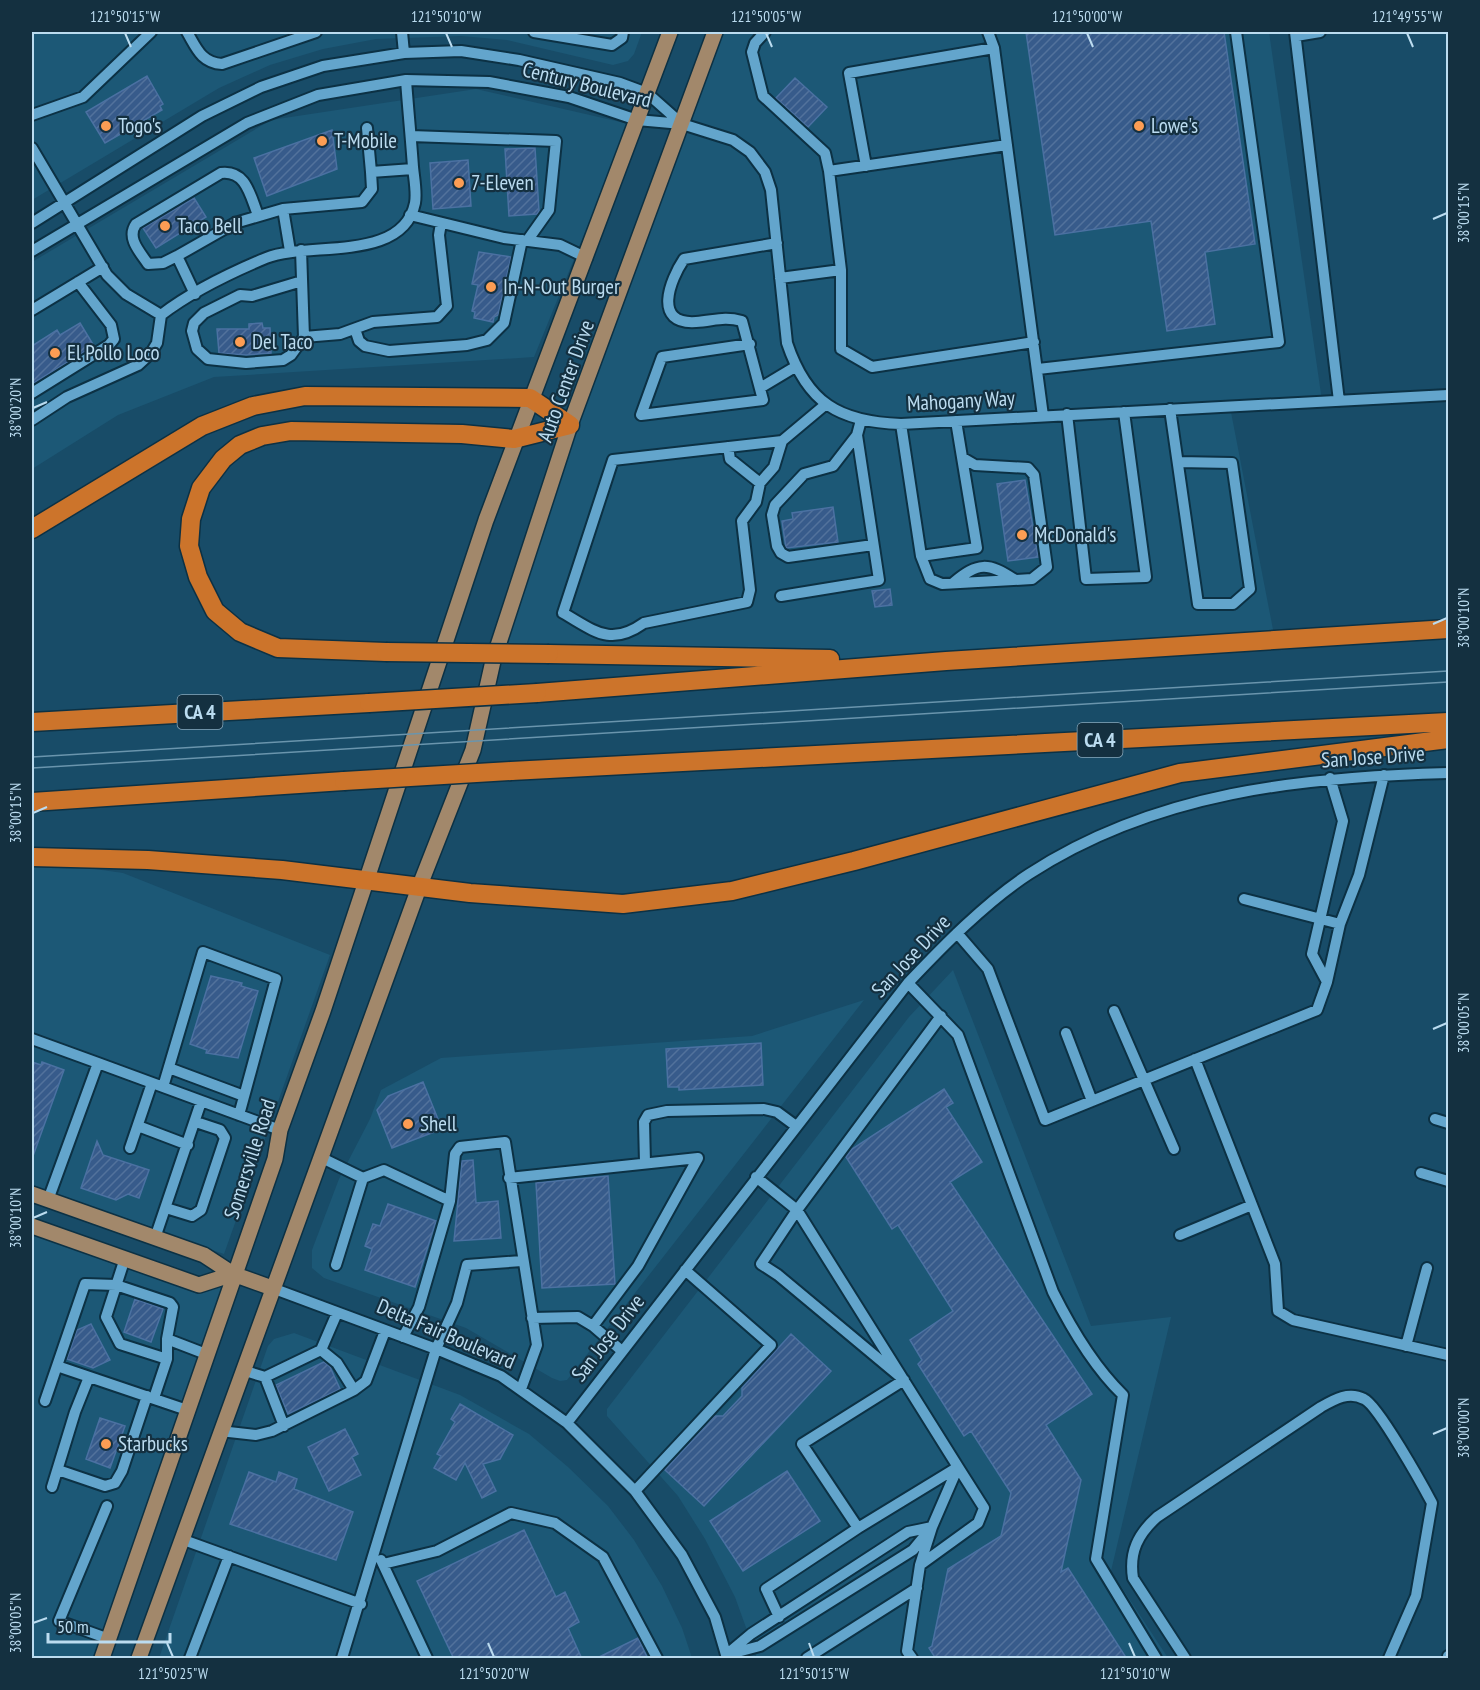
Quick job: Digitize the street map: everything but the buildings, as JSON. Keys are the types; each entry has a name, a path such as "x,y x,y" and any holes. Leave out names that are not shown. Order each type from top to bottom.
{"highway":[{"path":"32,530 202,426 253,406 304,396 530,398 570,425"},
{"path":"570,425 514,439 462,434 291,431 262,436 240,445 223,459 201,488 191,519 189,546 198,577 215,611 240,632 278,648 386,652 946,661"},
{"name":"CA 4","path":"32,722 537,693 946,661 1449,629"},
{"name":"CA 4","path":"32,802 511,771 1449,722"},
{"path":"32,857 148,860 365,878 470,893 623,904 732,891 1180,773 1449,739"}],"main road":[{"name":"Auto Center Drive","path":"435,673 514,439 587,258 670,32"},
{"name":"Auto Center Drive","path":"420,885 473,750 493,661 570,425 715,32"},
{"name":"Somersville Road","path":"102,1659 233,1274 275,1159 280,1130 323,1011 365,878 435,673"},
{"path":"139,1659 242,1370 322,1158 420,885"},
{"name":"Delta Fair Boulevard","path":"32,1194 204,1255 233,1274 272,1288"},
{"path":"32,1226 199,1285 233,1274"}],"street":[{"path":"32,115 83,97 151,32"},
{"path":"187,32 200,55 207,62 222,64 316,32"},
{"path":"402,32 404,53"},
{"path":"534,32 612,45 622,38 623,32"},
{"path":"765,32 755,43 753,52 763,96 825,153 841,270 841,349 872,367 1034,342"},
{"path":"988,32 994,48 1043,416"},
{"path":"1038,369 1279,342 1236,32"},
{"path":"1320,32 1296,34 1339,401"},
{"path":"866,165 849,73 994,48"},
{"name":"Century Boulevard","path":"32,223 202,116 261,87 323,66 404,53 460,51 519,60 620,83 647,93 682,124"},
{"path":"161,315 195,294 266,258 295,250 365,246 388,237 410,214 415,203 406,80"},
{"name":"Century Boulevard","path":"32,251 247,123 318,95 406,80 489,82 568,97 637,120 682,124"},
{"name":"Mahogany Way","path":"682,124 733,140 750,152 765,172 771,190 787,343 795,367 825,405 861,420 901,424 1449,395"},
{"path":"258,215 240,176 232,172 221,173 136,224 132,230 132,239 148,264 164,263 236,223 258,215 283,209 362,202 372,189 367,128"},
{"path":"355,329 359,341 374,349 467,345 487,340 504,323 524,240 549,210 556,141 411,136"},
{"path":"829,171 1007,145"},
{"path":"32,148 103,267 126,294 161,315"},
{"path":"371,172 413,169"},
{"path":"283,209 302,281 304,337 291,355 283,360 246,363 208,359 197,349 194,340 194,323 204,313 240,295 252,296 302,281"},
{"path":"410,214 441,223 560,245 587,258"},
{"path":"304,337 340,334 373,322 437,317 447,306 439,235 441,223"},
{"path":"750,344 662,357 641,415 763,400 750,344 742,321 715,318 695,322 678,320 670,311 667,297 671,278 684,259 777,243"},
{"path":"177,256 195,294"},
{"path":"32,310 103,267"},
{"path":"780,278 841,270"},
{"path":"32,393 109,345 114,339 111,325 78,282"},
{"path":"32,420 66,397 138,365 151,353 157,343 161,315"},
{"path":"760,388 795,367"},
{"path":"782,441 614,460 563,613 606,637 630,633 644,623 747,602 750,590 742,520 756,502 760,483 774,467 782,441 825,405"},
{"path":"1170,409 1198,604 1233,604 1250,589 1232,463 1178,462"},
{"path":"1067,414 1086,579 1146,577 1124,412"},
{"path":"861,420 857,435 833,466 804,474 776,505 772,515 777,546 781,553 788,557 873,545"},
{"path":"921,556 977,548 956,421"},
{"path":"901,424 921,556 930,579 942,584 1032,579 1047,567 1034,475 1028,468 975,465 963,458"},
{"path":"781,596 879,580 857,435"},
{"path":"728,447 730,459 760,483"},
{"path":"953,583 968,570 982,566 996,567 1015,580"},
{"name":"San Jose Drive","path":"567,1423 908,983 957,933 1028,875 1083,843 1140,818 1200,800 1263,787 1330,778 1449,773"},
{"path":"957,933 988,969 1045,1120 1317,1010 1328,982 1340,924 1359,875 1384,775"},
{"path":"1328,982 1312,954 1343,821 1330,778"},
{"path":"1244,899 1340,924"},
{"path":"130,1148 138,1126 169,1068 203,952 276,979 239,1115"},
{"path":"908,983 958,1035 1038,1255 1068,1322 1111,1384 1123,1395 1096,1559 1156,1659"},
{"path":"1114,1011 1174,1149"},
{"path":"904,1380 778,1275 761,1264 797,1210 941,1016"},
{"path":"1066,1033 1092,1101"},
{"path":"32,1039 280,1130"},
{"path":"1196,1059 1275,1264 1278,1311 1293,1320 1449,1355"},
{"path":"48,1200 98,1063"},
{"path":"169,1068 244,1096"},
{"path":"155,1238 201,1102"},
{"path":"645,1163 644,1122 648,1115 667,1111 764,1109 777,1112 796,1126"},
{"path":"1435,1119 1449,1123"},
{"path":"166,1209 188,1216 199,1214 224,1142 222,1132 196,1122"},
{"path":"138,1126 188,1145"},
{"path":"403,1337 419,1307 450,1201 455,1155 460,1147 505,1142 537,1345 521,1389"},
{"path":"322,1158 363,1178 384,1170 450,1201"},
{"path":"509,1178 698,1158 638,1266 593,1326"},
{"path":"1421,1173 1449,1181"},
{"path":"756,1177 797,1210 984,1508 978,1523 920,1565"},
{"path":"336,1265 363,1178"},
{"path":"1180,1235 1252,1205"},
{"path":"125,1258 106,1317 120,1344 167,1359"},
{"path":"342,1659 361,1604 436,1349 457,1303 467,1265 522,1261"},
{"path":"1406,1346 1427,1268"},
{"path":"635,1491 771,1345 685,1270"},
{"path":"45,1401 86,1284 116,1285 172,1305 167,1339 167,1359 115,1484 105,1486 58,1470"},
{"name":"Delta Fair Boulevard","path":"272,1288 436,1349 501,1376 567,1423 635,1491 682,1555 715,1617 727,1657"},
{"path":"242,1370 265,1377 321,1350 337,1313"},
{"path":"532,1318 578,1317 593,1326 622,1351"},
{"path":"220,1431 256,1435 284,1426 354,1390 366,1381 385,1331"},
{"path":"167,1339 206,1354"},
{"path":"321,1350 337,1363 354,1390"},
{"path":"57,1366 187,1410"},
{"path":"52,1487 75,1412 89,1377"},
{"path":"265,1377 284,1426"},
{"path":"858,1528 802,1444 904,1380"},
{"path":"1185,1659 1133,1578 1131,1563 1142,1530 1156,1517 1321,1407 1339,1397 1352,1395 1366,1399 1393,1436 1432,1503 1416,1596 1389,1659"},
{"path":"912,1659 907,1651 920,1565 932,1527 958,1467"},
{"path":"779,1617 766,1589 858,1528 958,1467"},
{"path":"107,1506 59,1622 109,1639"},
{"path":"383,1564 437,1551 511,1513 555,1523 603,1557 657,1659"},
{"path":"727,1657 779,1617 908,1532 932,1527"},
{"path":"727,1657 760,1646 914,1550 932,1527"},
{"path":"181,1539 361,1604"},
{"path":"377,1551 427,1659"},
{"path":"190,1659 229,1556"},
{"path":"807,1659 917,1588"}],"shaded area":[{"path":"32,32 642,32 634,54 628,61 613,65 507,40 461,36 376,39 323,49 270,65 219,88 32,200"},
{"path":"715,32 1269,32 1322,401 1230,407 1275,640 946,661 499,654 570,425"},
{"path":"476,89 629,124 534,357 214,377 118,415 32,469 32,262 271,120"},
{"path":"32,867 88,868 123,873 330,955 224,1254 32,1189"},
{"path":"953,970 1091,1326 1171,1317 1111,1571 1168,1658 757,1658 735,1597 705,1539 678,1496 607,1416 607,1409 909,1017"},
{"path":"864,1000 567,1380 560,1381 552,1378 466,1328 324,1278 312,1268 312,1250 339,1179 370,1119 381,1090 441,1058 752,1036"},
{"path":"32,1226 199,1285 233,1274 102,1658 32,1658"},
{"path":"294,1333 460,1395 529,1434 568,1467 608,1506 634,1540 662,1586 682,1628 692,1658 159,1658 268,1346 274,1339"}],"tram line":[{"path":"32,757 1448,671"},
{"path":"32,768 1448,682"}],"place":[{"name":"Togo's","path":"106,126"},
{"name":"Lowe's","path":"1139,126"},
{"name":"T-Mobile","path":"322,141"},
{"name":"7-Eleven","path":"459,183"},
{"name":"Taco Bell","path":"165,226"},
{"name":"In-N-Out Burger","path":"491,287"},
{"name":"Del Taco","path":"240,342"},
{"name":"El Pollo Loco","path":"55,353"},
{"name":"McDonald's","path":"1022,535"},
{"name":"Shell","path":"408,1124"},
{"name":"Starbucks","path":"106,1444"}]}
